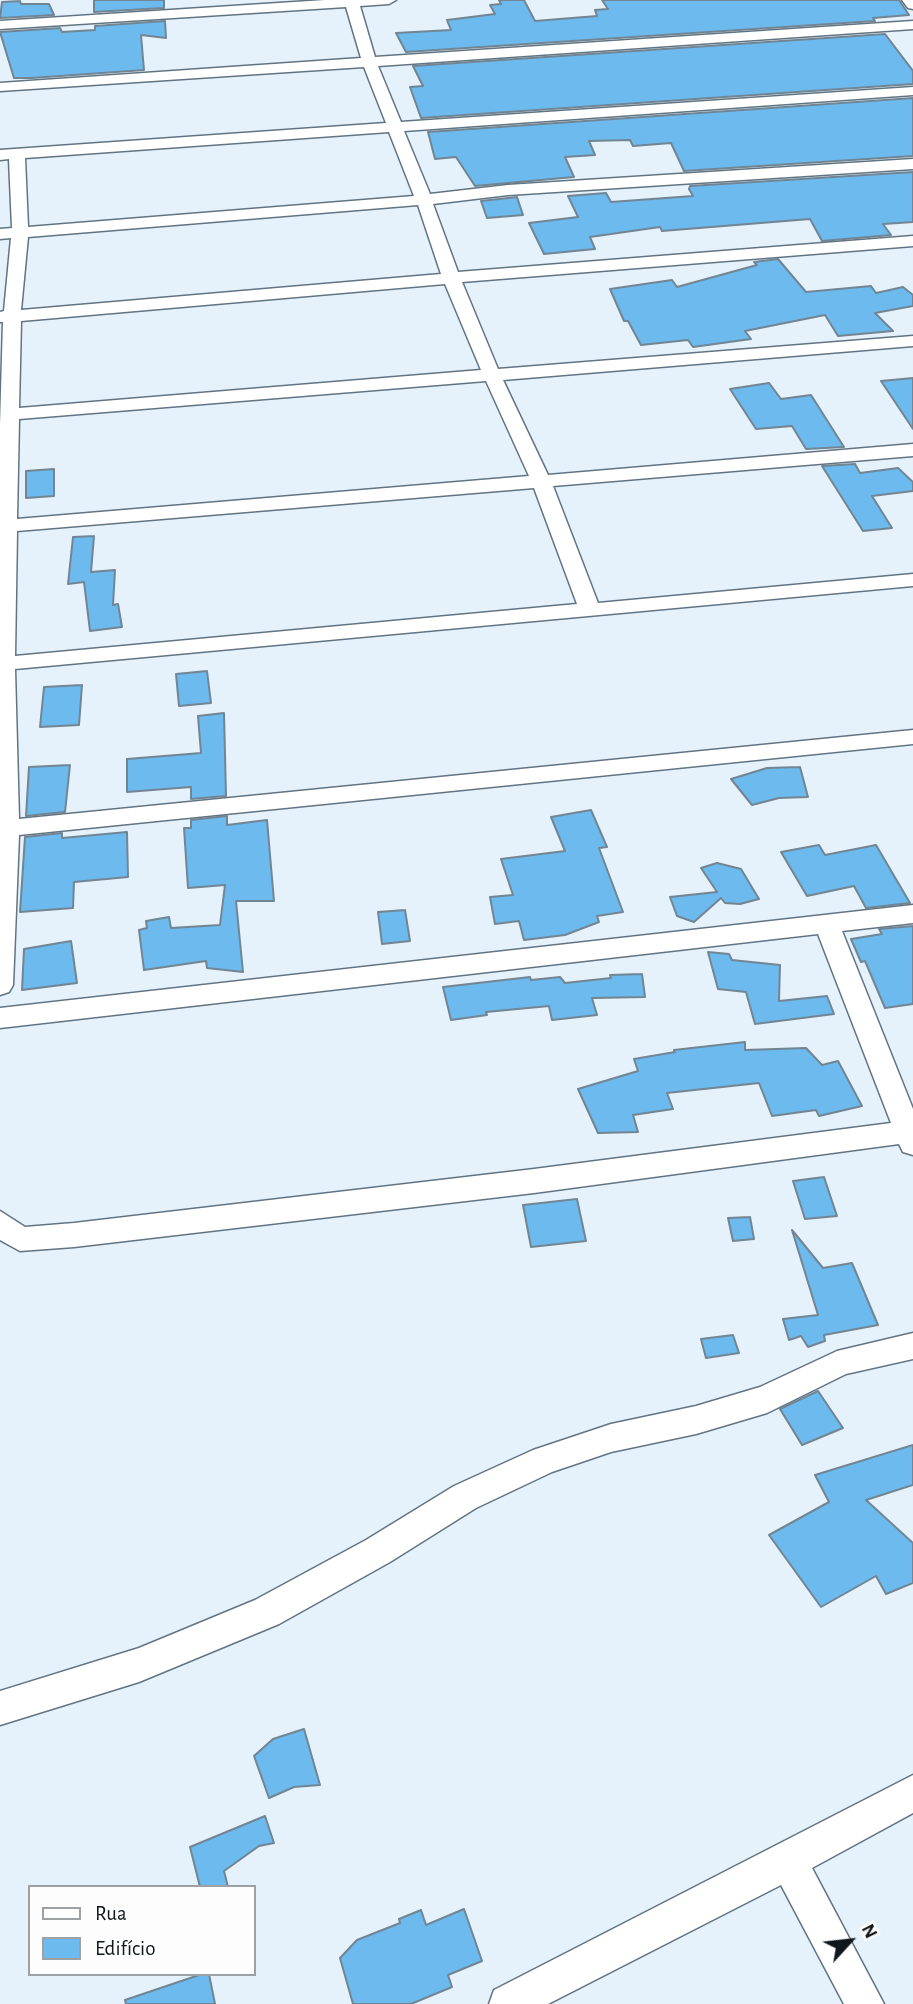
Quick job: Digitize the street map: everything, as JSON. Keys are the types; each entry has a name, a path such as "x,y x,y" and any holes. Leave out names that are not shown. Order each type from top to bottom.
{"street":[{"path":"0,25 293,4 389,0"},
{"path":"909,0 913,5"},
{"path":"352,3 369,62 424,200 452,280 492,377 541,481 590,610"},
{"path":"0,87 913,26"},
{"path":"0,985 7,828 2,664 11,414 6,316 10,233 8,154 913,91"},
{"path":"10,233 424,200 508,190 913,164"},
{"path":"6,316 452,280 595,264 913,241"},
{"path":"11,414 913,341"},
{"path":"8,526 913,450"},
{"path":"2,664 913,580"},
{"path":"7,828 913,737"},
{"path":"0,1018 913,915"},
{"path":"0,1223 20,1239 75,1235 911,1138 827,924"},
{"path":"0,1708 139,1665 267,1612 378,1551 466,1497 544,1460 611,1438 696,1420 767,1399 837,1364 861,1356 913,1346"},
{"path":"508,2004 788,1861 913,1793"},
{"path":"788,1861 865,2004"}],"building":[{"path":"94,0 164,0 164,8 94,12"},
{"path":"499,0 524,0 535,21 597,16 595,10 608,9 602,0 899,0 909,15 873,18 875,21 406,52 396,33 451,30 447,20 495,14 490,5 501,4"},
{"path":"20,1 21,4 49,4 54,15 0,18 2,2"},
{"path":"165,21 166,38 141,35 144,70 32,78 14,78 0,32 60,28 62,32 95,30 95,26"},
{"path":"885,34 913,71 913,84 421,118 410,87 423,86 413,66"},
{"path":"913,98 913,156 684,171 671,143 633,146 630,140 589,141 595,155 565,157 574,177 475,186 456,157 435,159 428,132"},
{"path":"913,172 913,222 883,224 891,235 822,241 810,219 662,231 660,227 590,237 595,249 544,254 529,223 578,217 568,196 606,193 611,202 693,196 690,186"},
{"path":"517,197 523,215 487,218 481,201"},
{"path":"778,259 806,292 871,286 876,293 903,287 913,295 913,306 875,313 893,331 838,336 825,315 745,331 751,339 693,347 688,340 641,345 628,321 624,321 610,289 672,280 677,287 757,265 754,262"},
{"path":"913,378 913,429 881,381"},
{"path":"769,383 781,399 811,395 844,447 806,449 792,426 756,429 730,389"},
{"path":"855,464 860,473 898,468 913,482 913,491 872,496 892,528 863,531 822,466"},
{"path":"54,469 54,496 26,498 26,471"},
{"path":"94,536 91,572 115,570 113,605 118,604 122,627 90,631 84,582 68,584 73,537"},
{"path":"207,671 211,703 179,706 176,674"},
{"path":"82,685 79,725 40,727 44,687"},
{"path":"224,713 226,796 191,799 191,787 127,792 127,759 201,753 198,716"},
{"path":"70,765 65,812 26,816 29,767"},
{"path":"800,767 808,797 779,798 752,805 731,779 767,768"},
{"path":"591,810 607,847 599,848 623,912 597,916 599,922 565,935 524,940 519,921 495,924 490,897 513,895 501,859 565,851 551,817"},
{"path":"227,816 227,825 267,820 274,901 236,901 243,972 207,968 206,961 144,970 139,930 147,928 146,921 169,917 171,928 220,925 225,885 188,888 184,828 191,828 191,820"},
{"path":"127,832 128,877 74,882 73,908 20,912 25,837 62,833 62,838"},
{"path":"819,845 825,855 876,845 910,903 866,908 854,886 807,896 781,852"},
{"path":"717,863 741,869 759,899 740,904 725,903 721,898 694,922 677,916 670,897 717,892 701,868"},
{"path":"405,910 410,941 382,944 378,912"},
{"path":"913,926 913,1004 885,1008 865,961 861,962 851,939 882,934 879,929"},
{"path":"71,941 77,983 22,990 24,949"},
{"path":"708,952 729,954 732,960 780,965 779,1001 827,996 834,1014 755,1024 746,992 718,989"},
{"path":"642,974 645,997 592,998 597,1015 552,1020 549,1006 486,1012 487,1015 451,1020 443,987 530,977 531,980 560,977 565,983 611,978 610,975"},
{"path":"745,1042 745,1050 806,1048 822,1065 838,1061 862,1106 819,1116 816,1110 772,1116 759,1083 667,1093 673,1109 633,1115 638,1132 598,1133 578,1089 638,1071 634,1059 675,1052 674,1050"},
{"path":"824,1177 837,1216 805,1219 793,1181"},
{"path":"577,1199 586,1241 531,1247 523,1205"},
{"path":"750,1217 754,1239 733,1241 728,1218"},
{"path":"792,1230 823,1268 852,1263 878,1325 824,1335 825,1341 808,1347 801,1336 789,1340 783,1319 818,1315"},
{"path":"733,1335 739,1353 706,1358 701,1339"},
{"path":"818,1391 843,1428 802,1445 780,1409"},
{"path":"913,1445 913,1485 866,1500 913,1543 913,1583 886,1594 876,1576 821,1607 769,1535 829,1502 815,1475"},
{"path":"304,1729 320,1785 294,1787 269,1798 254,1756 273,1739"},
{"path":"265,1816 274,1843 259,1846 224,1871 228,1885 200,1885 190,1847"},
{"path":"464,1909 482,1961 448,1975 452,1987 411,2004 353,2004 340,1958 357,1940 400,1923 399,1919 421,1910 426,1925"},
{"path":"196,1976 209,1976 215,2004 126,2004 125,2000"}]}
